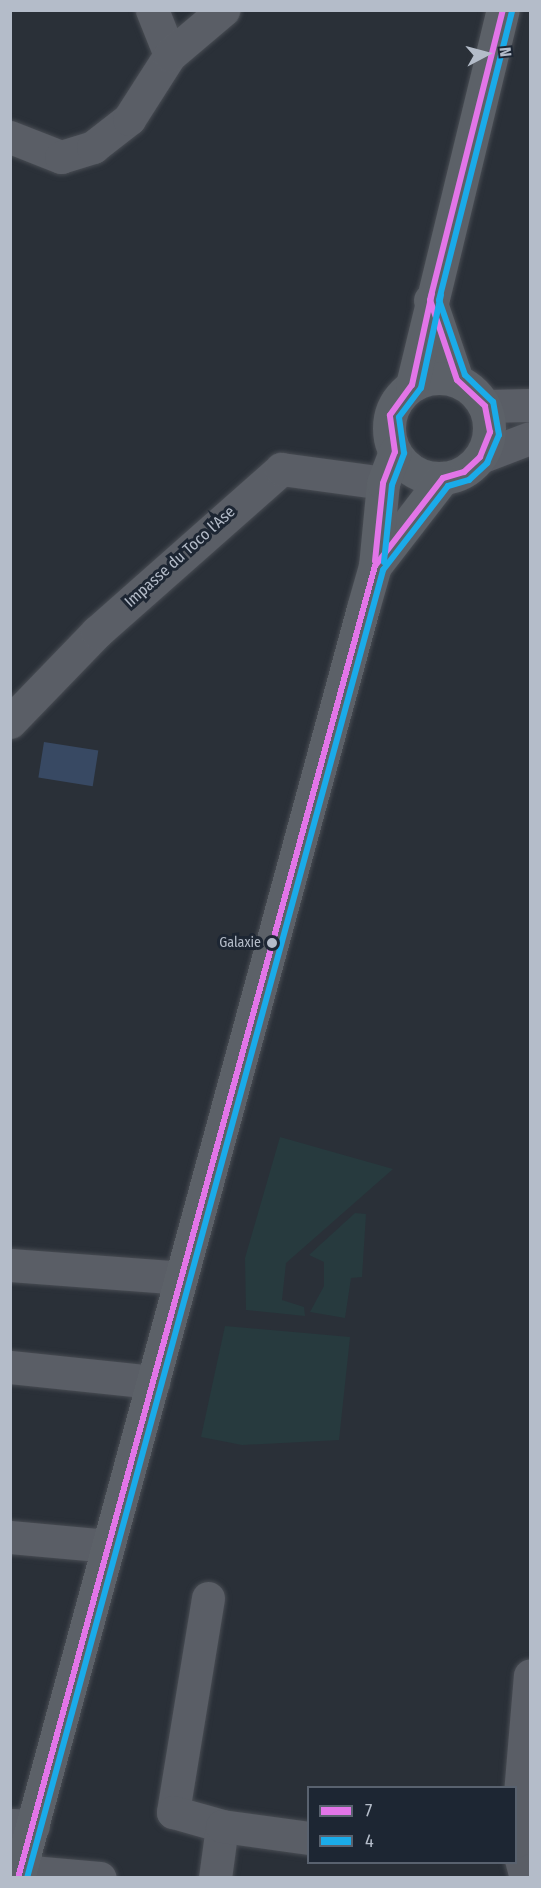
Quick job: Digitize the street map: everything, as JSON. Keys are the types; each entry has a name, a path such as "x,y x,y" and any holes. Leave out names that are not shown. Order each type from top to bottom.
{"main road":[{"path":"19,1874 22,1826 108,1546 375,566 383,483 395,452 390,415 412,385 430,300 503,10"},
{"path":"395,452 424,477 443,478 464,472 480,457 490,432 485,406 457,380 430,300"},
{"path":"412,385 434,377 457,380"},
{"path":"375,566 443,478"}],"street":[{"path":"152,10 170,55"},
{"path":"10,137 61,157 93,147 129,119 170,55 223,10"},
{"path":"485,406 531,405"},
{"path":"480,457 531,438"},
{"name":"Impasse du Toco l'Ase","path":"10,722 97,632 281,469 383,483"},
{"path":"10,1265 181,1278"},
{"path":"10,1367 153,1383"},
{"path":"10,1537 108,1546"},
{"path":"208,1598 173,1812 222,1826 307,1838"},
{"path":"517,1830 531,1676"},
{"path":"215,1878 222,1826"},
{"path":"517,1845 526,1878"},
{"path":"19,1874 100,1878"}],"green space":[{"path":"280,1137 393,1169 286,1263 282,1300 304,1307 305,1316 246,1310 245,1258"},
{"path":"355,1213 366,1214 362,1277 351,1278 345,1318 310,1312 324,1286 324,1262 309,1255"},
{"path":"225,1326 350,1337 339,1440 242,1445 201,1437"}],"water":[{"path":"44,742 98,751 93,786 38,778"}],"transit line":[{"name":"7","path":"18,1878 375,566 443,478 464,472 480,457 490,432 485,406 457,380 430,300 503,10"},
{"name":"4","path":"27,1878 383,570 448,486 469,480 487,463 499,435 493,402 465,375 439,300 512,12"},
{"name":"7","path":"375,561 383,483 395,452 390,415 412,385 432,293"},
{"name":"4","path":"384,562 392,485 404,453 399,417 421,388 441,295"}],"place":[{"name":"Galaxie","path":"272,943"}]}
